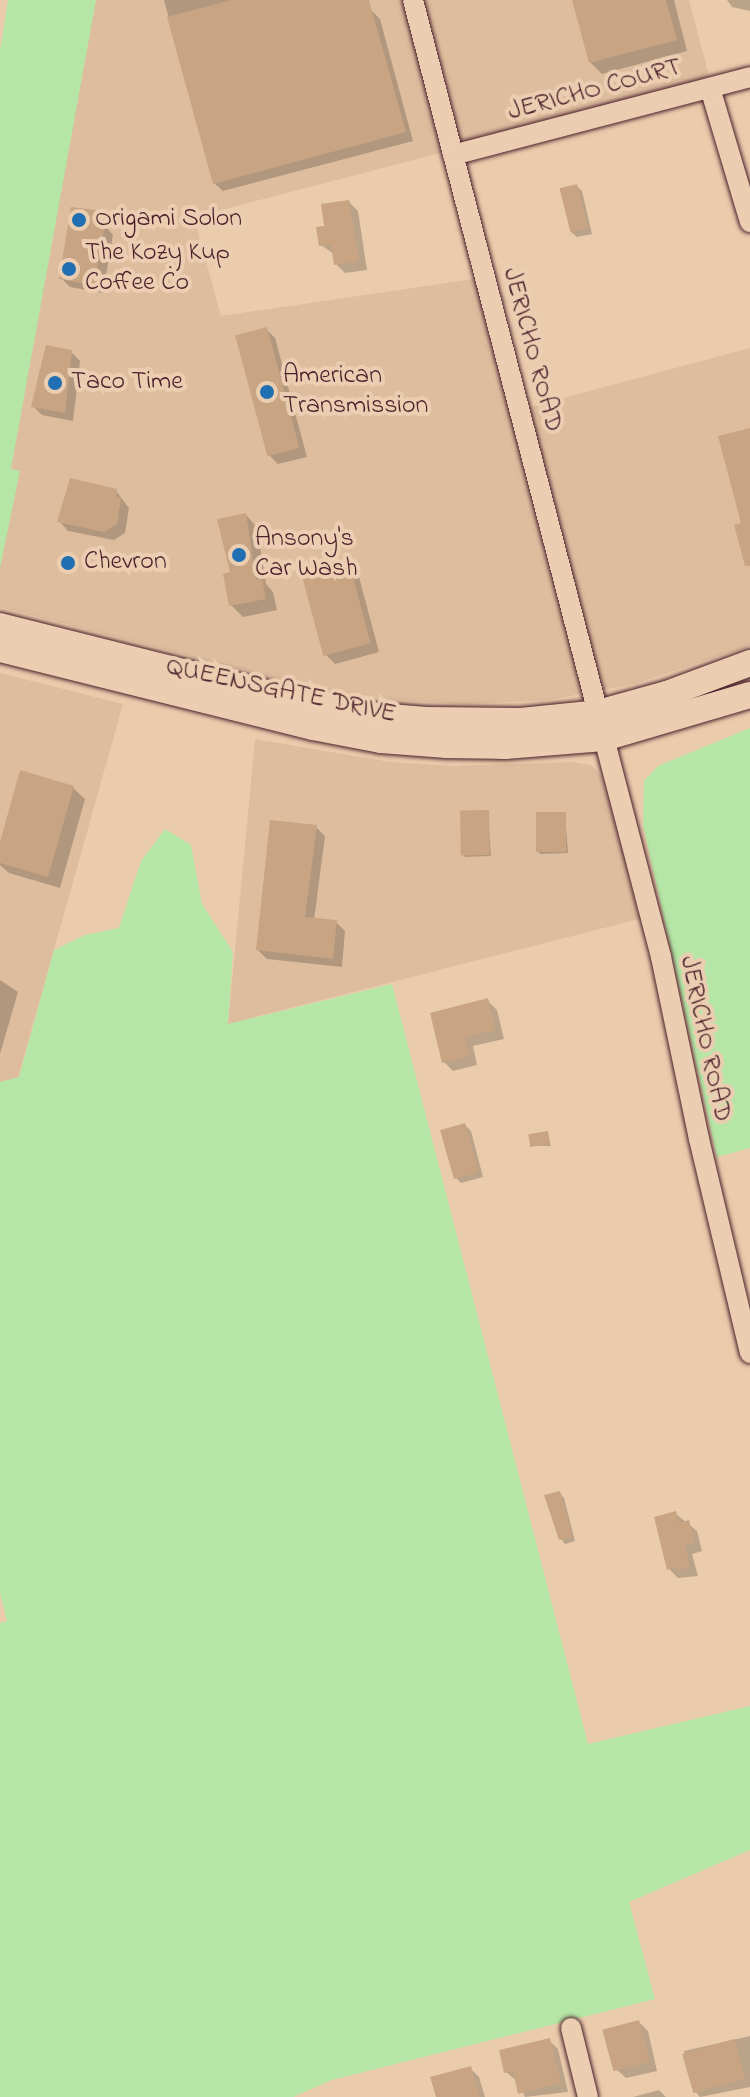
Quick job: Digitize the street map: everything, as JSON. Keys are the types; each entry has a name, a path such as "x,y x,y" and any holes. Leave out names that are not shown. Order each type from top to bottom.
{"main road":[{"name":"QUEENSGATE DRIVE","path":"0,626 243,688 377,716 601,726"},
{"name":"QUEENSGATE DRIVE","path":"0,649 273,718 381,740 505,746 750,695"},
{"path":"601,726 667,694 750,663"}],"street":[{"name":"JERICHO ROAD","path":"413,0 661,957 699,1139 750,1353"},
{"name":"JERICHO COURT","path":"453,155 750,77"},
{"path":"710,88 750,222"},
{"path":"571,2028 588,2097"}],"shaded area":[{"path":"47,0 689,0 711,83 194,217 221,316 487,277 522,409 750,348 750,646 634,684 549,700 464,704 396,700 312,687 0,607 0,296"},
{"path":"0,673 123,704 18,1078 0,1082"},
{"path":"255,739 390,762 453,766 571,762 591,765 602,777 611,801 639,919 228,1024"}],"green space":[{"path":"8,0 96,0 11,469 20,471 0,568 0,51"},
{"path":"750,728 750,1148 717,1157 643,825 644,781 658,766"},
{"path":"165,829 191,845 202,904 233,952 228,1024 392,984 588,1744 750,1706 750,1850 629,1902 655,1999 332,2080 293,2097 0,2097 0,1623 7,1621 0,1593 0,1082 19,1077 54,950 85,935 119,928 141,861"}],"building":[{"path":"231,0 369,0 406,132 213,184 167,17"},
{"path":"572,0 666,0 677,40 589,63"},
{"path":"577,184 588,228 570,232 560,188"},
{"path":"349,200 359,261 334,265 331,245 319,246 316,227 324,226 321,204"},
{"path":"71,207 95,210 105,224 94,285 59,279"},
{"name":"American Transmission","path":"267,327 299,448 267,456 235,336"},
{"name":"Taco Time","path":"46,345 72,350 65,413 31,407"},
{"path":"750,428 750,566 745,566 734,525 741,523 718,436"},
{"path":"70,478 117,489 116,496 121,498 117,524 104,532 57,522"},
{"name":"Ansony's Car Wash","path":"246,513 256,579 262,578 266,599 229,606 223,574 230,572 217,519"},
{"path":"350,566 371,643 323,656 303,579"},
{"path":"20,770 74,786 48,877 0,863 0,842"},
{"path":"489,810 490,855 461,855 460,811"},
{"path":"536,812 566,812 566,852 536,852"},
{"path":"270,820 317,825 305,917 337,920 333,959 256,950"},
{"path":"488,998 496,1030 465,1037 470,1056 442,1063 430,1013"},
{"path":"465,1123 479,1172 454,1179 440,1130"},
{"path":"548,1131 550,1144 530,1147 528,1134"},
{"path":"560,1491 572,1537 559,1540 544,1495"},
{"path":"676,1511 679,1523 689,1520 695,1542 685,1545 690,1567 677,1571 676,1567 667,1570 654,1517"},
{"path":"639,2020 650,2062 613,2071 602,2030"},
{"path":"550,2038 561,2083 518,2094 513,2071 504,2073 499,2050"},
{"path":"734,2039 745,2078 693,2093 682,2054"},
{"path":"471,2066 480,2097 436,2097 430,2077"}],"place":[{"name":"Origami Solon","path":"79,220"},
{"name":"The Kozy Kup Coffee Co","path":"69,269"},
{"name":"Taco Time","path":"55,383"},
{"name":"American Transmission","path":"267,392"},
{"name":"Ansony's Car Wash","path":"239,555"},
{"name":"Chevron","path":"68,563"}]}
